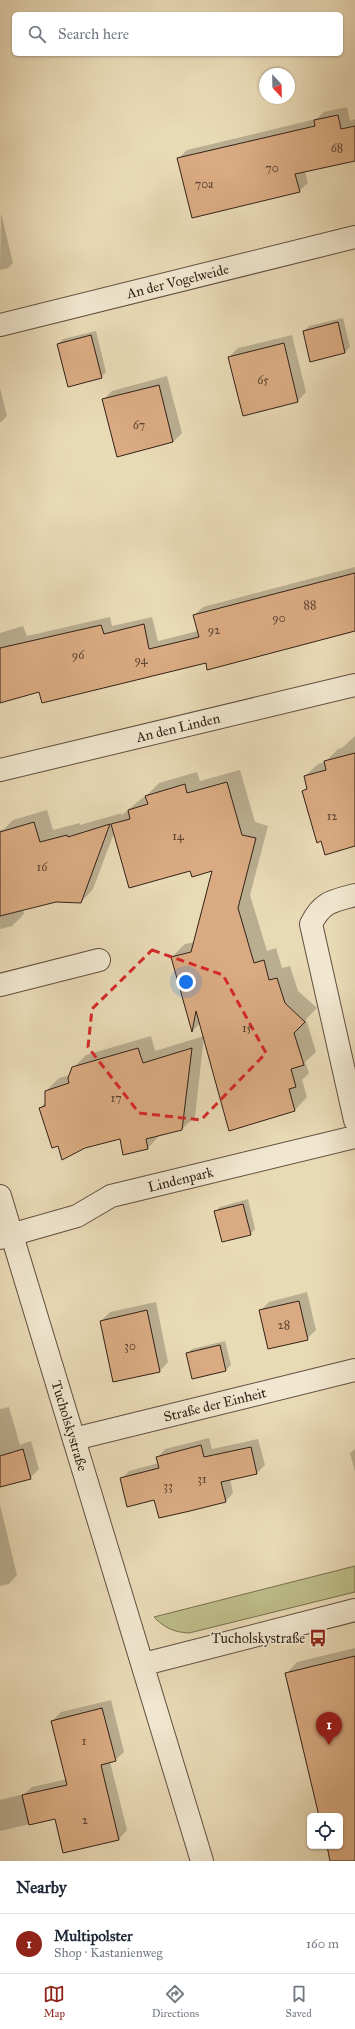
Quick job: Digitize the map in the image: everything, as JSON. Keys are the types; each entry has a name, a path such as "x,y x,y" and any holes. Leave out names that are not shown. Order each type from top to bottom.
{"street":[{"name":"An der Vogelweide","path":"0,325 355,238"},
{"name":"An den Linden","path":"0,770 355,685"},
{"path":"355,895 332,901 323,906 316,914 311,924 355,1120"},
{"path":"0,986 99,960"},
{"name":"Lindenpark","path":"6,1237 77,1216 112,1196 355,1137"},
{"name":"Tucholskystraße","path":"0,1196 6,1237 74,1439 144,1664 202,1861"},
{"name":"Straße der Einheit","path":"74,1439 355,1370"},
{"path":"144,1664 355,1610"}],"highlighted area":[{"path":"152,950 223,975 266,1053 201,1120 139,1113 88,1047 92,1009"}],"green space":[{"path":"355,1566 355,1592 189,1633 178,1632 170,1629 154,1617"}],"building":[{"path":"338,115 341,129 355,126 355,161 295,174 300,192 192,218 177,158 315,126 314,120"},
{"path":"338,322 345,353 310,362 303,331"},
{"path":"91,335 102,378 68,387 57,344"},
{"path":"284,343 298,402 243,416 228,357"},
{"path":"159,385 173,442 117,457 102,399"},
{"path":"355,573 355,631 207,670 206,663 42,703 39,692 0,703 0,648 101,625 104,634 144,624 149,649 199,637 193,615"},
{"path":"355,753 355,846 325,855 321,841 317,843 302,791 307,789 304,776 326,770 324,761"},
{"path":"227,782 242,835 256,838 238,908 254,963 264,960 269,980 277,978 285,1003 305,1022 294,1033 304,1065 291,1069 296,1087 289,1089 295,1111 229,1131 196,1011 192,1032 171,957 191,952 212,871 192,877 190,871 129,888 111,824 130,819 128,810 148,804 145,796 185,784 187,793"},
{"path":"34,822 40,842 67,835 68,837 110,824 81,903 56,902 0,916 0,832"},
{"path":"138,1048 143,1063 192,1048 182,1130 146,1139 148,1149 123,1155 120,1139 85,1148 62,1160 58,1146 52,1148 39,1108 45,1106 45,1091 69,1083 68,1078 72,1067"},
{"path":"243,1204 251,1235 222,1242 214,1211"},
{"path":"299,1301 308,1340 268,1349 259,1310"},
{"path":"147,1310 160,1372 113,1382 100,1321"},
{"path":"220,1345 226,1371 192,1379 186,1353"},
{"path":"201,1445 204,1457 251,1447 257,1474 221,1482 226,1502 159,1518 154,1500 127,1507 120,1478 159,1468 156,1457"},
{"path":"23,1449 31,1479 0,1487 0,1456"},
{"path":"355,1656 355,1861 330,1861 328,1849 343,1849 343,1813 318,1813 285,1673"},
{"path":"102,1708 116,1761 101,1765 119,1840 63,1853 55,1819 29,1825 22,1795 67,1785 51,1721"}],"place":[{"name":"Tucholskystraße","path":"318,1638"},
{"name":"Multipolster","path":"329,1745"}]}
